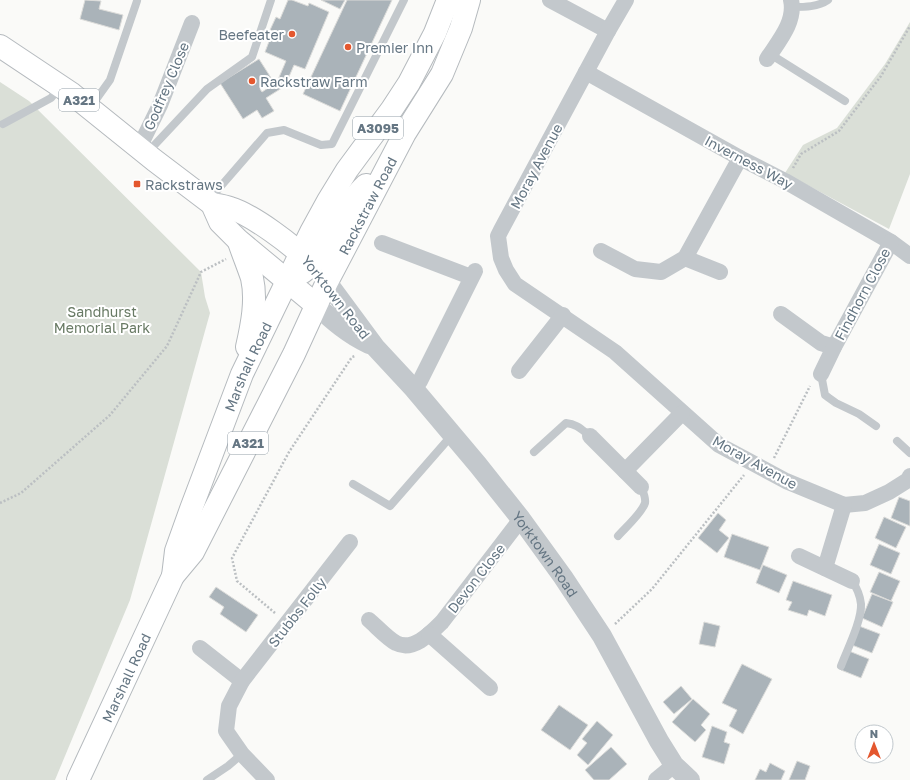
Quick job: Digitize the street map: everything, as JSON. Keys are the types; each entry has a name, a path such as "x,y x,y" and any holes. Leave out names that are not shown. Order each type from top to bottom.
{"main road":[{"name":"A3095","path":"388,166 362,189 345,213 319,258 306,259 328,201 347,170 392,109 409,83 435,33 448,0"},
{"name":"Rackstraw Road","path":"315,304 405,133 442,74 461,28 469,0"},
{"name":"Yorktown Road","path":"0,46 61,87 210,203 230,208 246,215 306,259 327,282"},
{"name":"Yorktown Road","path":"210,203 235,248 287,280 315,304"},
{"path":"235,248 252,279 254,300 251,331 242,374"},
{"name":"Marshall Road","path":"173,576 176,552 242,374 287,280 306,259"},
{"name":"Marshall Road","path":"78,780 173,576 193,552 292,358 315,304"}],"street":[{"path":"550,0 608,31"},
{"name":"Moray Avenue","path":"626,0 498,236 501,258 506,270 515,284 615,352 719,445 786,482 844,505 865,503 889,492 908,480 910,476"},
{"path":"769,57 790,22 793,11 792,4"},
{"name":"Godfrey Close","path":"142,151 192,23"},
{"name":"Inverness Way","path":"586,72 740,158 785,181 891,242 910,256"},
{"path":"601,252 635,269 661,272 685,258 740,158"},
{"name":"Findhorn Close","path":"821,374 891,242"},
{"path":"382,243 473,274 420,381 414,389"},
{"path":"685,258 720,272"},
{"name":"Yorktown Road","path":"327,282 375,347 414,389 521,519 563,577 602,636 658,741 674,765 690,780"},
{"name":"Yorktown Road","path":"315,304 337,325 375,347"},
{"name":"Findhorn Close","path":"781,314 821,343 834,347"},
{"path":"518,370 563,316"},
{"path":"625,471 682,413"},
{"path":"590,436 641,487"},
{"path":"825,568 844,505"},
{"name":"Devon Close","path":"369,620 396,643 409,645 421,640 442,622 521,519"},
{"name":"Stubbs Folly","path":"267,780 242,754 226,730 229,706 242,681 288,624 350,542"},
{"path":"799,556 852,581"},
{"path":"429,634 490,688"},
{"path":"200,648 242,681"},
{"path":"656,780 674,765"}],"lane":[{"path":"142,151 207,89 252,58 271,0"},
{"path":"210,203 267,133 284,130 321,145 332,144 404,0"},
{"path":"792,4 812,6 822,4 828,0"},
{"path":"90,109 110,80 137,1"},
{"path":"769,57 845,101"},
{"path":"2,124 51,98 61,87"},
{"path":"821,374 825,395 836,403 859,414 876,426"},
{"path":"534,452 566,423 573,423 579,426 590,436"},
{"path":"353,484 390,506 452,435"},
{"path":"897,441 910,453"},
{"path":"618,536 639,513 645,504 645,496 641,487"},
{"path":"841,666 858,623 861,605 858,590 852,581"},
{"path":"207,780 228,766 242,754"}],"path":[{"path":"0,503 21,493 110,415 167,346 201,272 235,248"},
{"path":"288,624 237,581 232,558 289,452 329,390 352,357 375,347"},
{"path":"767,471 810,386 821,374"},
{"path":"602,636 652,589 742,480 752,462"}],"green space":[{"path":"910,22 910,174 889,229 785,173 803,145 837,128 885,64"},
{"name":"Sandhurst Memorial Park","path":"0,82 29,101 201,272 205,297 210,313 130,600 55,780 0,780"}],"building":[{"path":"85,0 101,1 99,9 123,15 119,30 80,19"},
{"path":"288,0 308,6 309,3 329,12 305,69 294,65 285,86 266,98 274,111 262,118 257,110 243,119 220,83 259,59 273,81 260,89 262,92 277,82 286,61 265,52 273,31 270,30 276,17 280,19"},
{"name":"Premier Inn","path":"321,0 345,0 340,9"},
{"name":"Premier Inn","path":"347,0 392,0 340,111 303,94"},
{"path":"899,497 910,501 910,526 891,518"},
{"path":"718,513 726,520 719,530 729,538 717,553 698,538"},
{"path":"884,517 906,527 896,548 875,538"},
{"path":"732,534 769,547 760,570 724,557"},
{"path":"879,544 900,553 891,574 870,565"},
{"path":"763,565 787,575 779,593 756,583"},
{"path":"879,572 900,581 891,601 870,592"},
{"path":"793,581 832,595 825,616 809,610 807,616 788,610 792,602 786,600"},
{"path":"216,587 258,615 246,632 220,614 224,607 209,597"},
{"path":"872,594 893,602 882,627 862,618"},
{"path":"704,622 720,626 715,647 699,644"},
{"path":"859,626 880,634 872,653 852,645"},
{"path":"849,651 869,659 861,678 841,670"},
{"path":"742,664 772,679 743,734 729,726 737,710 722,703"},
{"path":"681,686 692,699 674,714 663,702"},
{"path":"693,699 710,714 701,725 706,730 695,742 672,722"},
{"path":"559,705 588,725 570,750 541,730"},
{"path":"597,721 613,735 588,765 577,755 587,743 582,739"},
{"path":"712,726 727,732 724,742 730,744 724,764 702,757"},
{"path":"611,747 627,764 609,780 594,780 585,770"},
{"path":"797,761 810,766 805,780 789,780"},
{"path":"770,763 785,771 781,780 755,780 760,769 766,772"}],"place":[{"name":"Beefeater","path":"292,34"},
{"name":"Premier Inn","path":"348,47"},
{"name":"Rackstraw Farm","path":"252,81"},
{"name":"Rackstraws","path":"137,184"}]}
